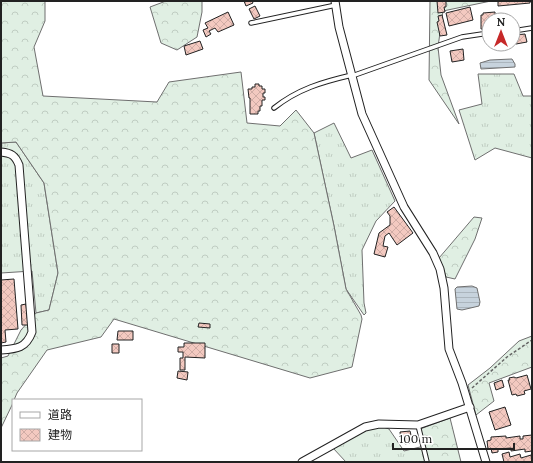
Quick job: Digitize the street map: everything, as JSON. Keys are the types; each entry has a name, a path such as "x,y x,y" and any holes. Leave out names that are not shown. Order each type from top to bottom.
{"street":[{"path":"336,3 339,27 362,114 404,207 434,253 440,269 444,288 449,349 466,393 486,462"},
{"path":"1,152 10,153 16,157 19,165 32,332 29,340 22,347 13,350 1,350"},
{"path":"302,462 366,427 379,424 418,425 470,408"}],"lane":[{"path":"250,23 336,3"},
{"path":"521,30 532,28"},
{"path":"274,108 290,95 322,83 352,76 462,37 481,34"},
{"path":"418,425 427,462"}],"path":[{"path":"466,393 507,357 532,340"}],"green space":[{"path":"1,1 45,1 45,21 34,47 43,96 157,102 169,82 241,72 247,123 280,126 296,110 314,133 346,289 362,319 352,367 310,378 114,319 101,337 47,350 14,399 12,399 12,405 1,428 1,358 8,356 21,330 36,313 49,310 58,273 44,183 16,142 1,143"},
{"path":"166,1 202,1 202,12 197,37 177,50 161,43 150,7"},
{"path":"430,1 491,1 443,11 438,47 441,75 459,124 429,80"},
{"path":"478,74 514,74 523,96 532,96 532,158 495,148 475,160 459,110 482,104"},
{"path":"334,123 351,158 372,150 395,201 376,221 362,250 364,303 366,313 364,315 346,289 314,133"},
{"path":"16,142 44,183 58,273 49,310 36,313 32,271 1,273 1,143"},
{"path":"474,217 482,218 475,239 455,279 446,277 439,258"},
{"path":"532,336 532,367 489,383 494,401 476,415 468,385 490,368 519,341"},
{"path":"450,418 461,462 428,462 420,429"},
{"path":"380,426 389,429 404,451 424,446 428,462 346,462 333,448 366,429"}],"shaded area":[{"path":"512,59 515,67 481,69 480,63 490,60"},
{"path":"472,286 477,288 480,302 479,306 462,310 457,309 455,289 457,287"}],"building":[{"path":"244,1 252,1 253,3 246,6"},
{"path":"437,1 446,1 446,7 444,7 445,12 438,13"},
{"path":"498,1 530,1 530,3 498,6"},
{"path":"255,6 260,16 254,19 249,9"},
{"path":"470,7 473,20 449,26 446,13"},
{"path":"228,12 234,25 218,32 215,28 209,31 211,34 206,37 203,30 208,28 205,23"},
{"path":"442,15 447,35 440,36 437,22 439,21 438,16"},
{"path":"521,34 525,34 527,42 521,43"},
{"path":"200,41 203,49 186,55 184,46"},
{"path":"463,49 464,60 452,62 450,51"},
{"path":"255,84 259,84 259,86 262,86 262,89 265,89 263,97 265,97 265,100 262,100 262,106 260,106 260,111 258,111 258,114 250,114 250,98 248,89 255,87"},
{"path":"394,207 413,233 397,245 389,233 385,236 383,246 388,247 385,257 374,254 379,233 390,225 390,216 387,212"},
{"path":"14,279 18,329 5,330 6,342 1,343 1,280"},
{"path":"26,304 28,325 22,325 21,305"},
{"path":"199,323 210,324 210,328 198,327"},
{"path":"118,331 133,331 133,340 117,340"},
{"path":"184,343 205,343 205,358 185,357 185,370 180,370 180,358 183,358 183,352 178,352 178,347 184,347"},
{"path":"112,344 119,344 119,353 112,353"},
{"path":"178,371 188,372 187,380 177,378"},
{"path":"527,375 531,389 524,391 525,394 517,396 516,394 512,395 508,380 510,380 509,378"},
{"path":"502,380 504,387 496,390 494,383"},
{"path":"505,407 511,425 495,430 489,412"},
{"path":"410,431 412,439 409,440 410,443 405,444 404,441 401,441 400,432"},
{"path":"532,435 532,451 525,452 525,449 511,451 511,448 498,449 498,452 492,453 491,448 488,449 487,441 491,440 491,437 506,436 506,438 520,436 520,439 523,439 523,436"},
{"path":"509,452 510,457 520,454 521,458 531,455 532,462 504,462 502,454"}]}
